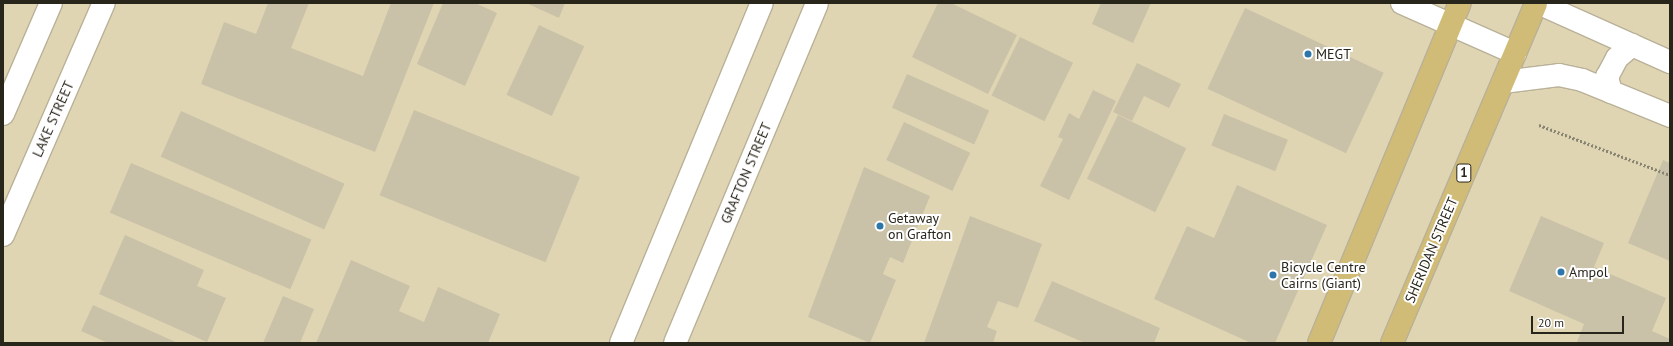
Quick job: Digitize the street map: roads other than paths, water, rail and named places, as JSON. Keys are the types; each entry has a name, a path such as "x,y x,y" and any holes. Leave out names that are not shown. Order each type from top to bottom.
{"highway":[{"path":"1319,343 1460,3"},
{"name":"SHERIDAN STREET","path":"1392,343 1537,3"}],"street":[{"path":"3,114 51,3"},
{"name":"LAKE STREET","path":"3,235 10,196 104,3"},
{"path":"621,343 762,3"},
{"path":"1402,3 1515,53"},
{"path":"1537,3 1670,62"},
{"name":"GRAFTON STREET","path":"675,343 816,4"},
{"path":"1611,92 1607,77 1618,58 1632,45"},
{"path":"1503,82 1559,75 1582,80 1670,116"}],"place":[{"name":"MEGT","path":"1308,54"},
{"name":"Getaway on Grafton","path":"880,226"},
{"name":"Ampol","path":"1561,272"},
{"name":"Bicycle Centre Cairns (Giant)","path":"1273,275"}]}
